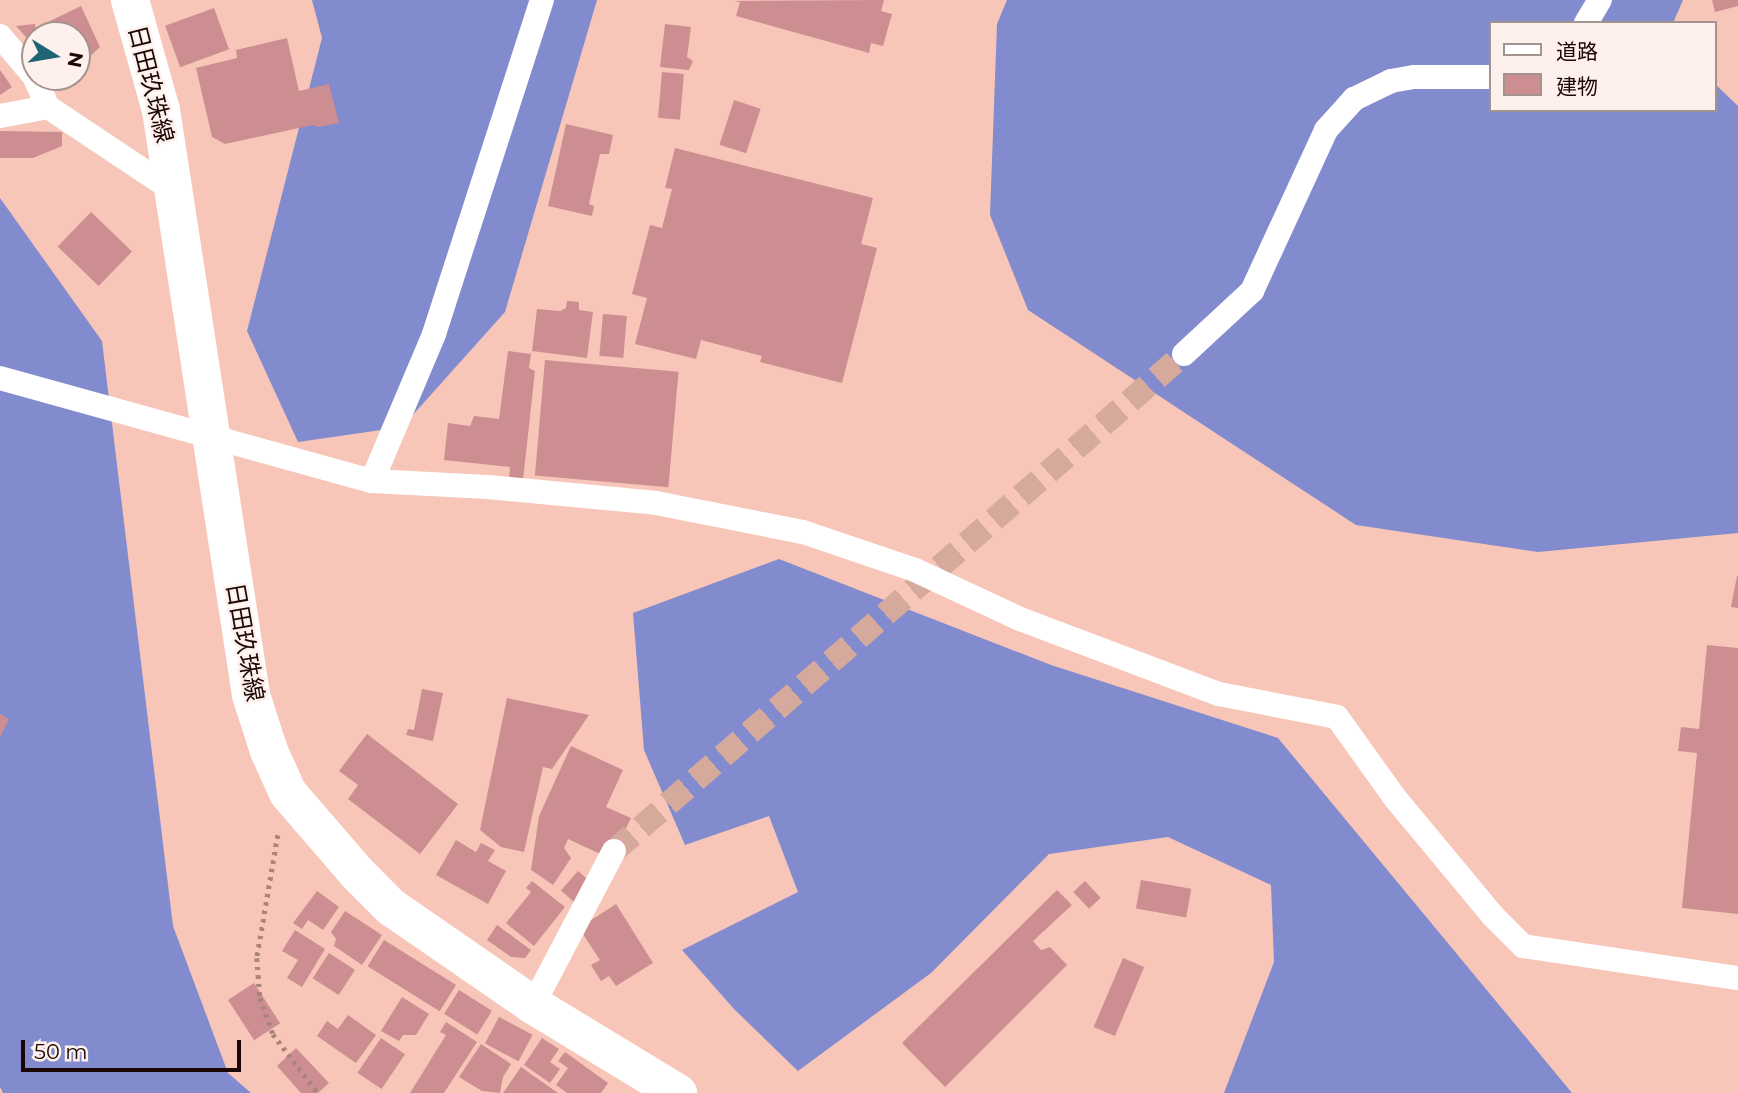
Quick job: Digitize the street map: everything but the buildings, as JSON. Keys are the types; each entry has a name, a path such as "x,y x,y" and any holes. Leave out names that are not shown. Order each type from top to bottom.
{"main road":[{"name":"日田玖珠線","path":"130,0 162,110 251,695 269,751 288,793 357,873 391,907 533,1005 678,1093"}],"street":[{"path":"372,481 434,334 542,0"},
{"path":"1587,21 1600,0"},
{"path":"0,36 34,76 48,107 174,191"},
{"path":"1184,354 1252,291 1326,130 1354,99 1391,81 1414,77 1490,77"},
{"path":"0,116 48,107"},
{"path":"0,379 372,481 488,487 656,503 803,532 915,570 1020,619 1219,694 1337,717 1395,798 1492,915 1523,946 1738,978"},
{"path":"533,1005 614,851"}],"path":[{"path":"288,793 270,869 257,958 260,998 273,1034 318,1093"}],"shaded area":[{"path":"312,0 597,0 505,312 402,427 298,442 247,331 322,38"},
{"path":"1007,0 1683,0 1674,21 1490,21 1490,112 1717,112 1717,86 1738,106 1738,533 1538,552 1356,525 1028,310 990,215 997,24"},
{"path":"0,198 102,341 173,926 228,1073 251,1093 3,1093 0,1087"},
{"path":"779,559 1051,665 1278,738 1572,1093 1224,1093 1274,962 1271,885 1168,837 1049,854 931,973 798,1071 734,1009 682,950 798,892 769,816 685,845 644,750 633,613"}],"tunnel":[{"path":"614,851 1184,354"}]}
